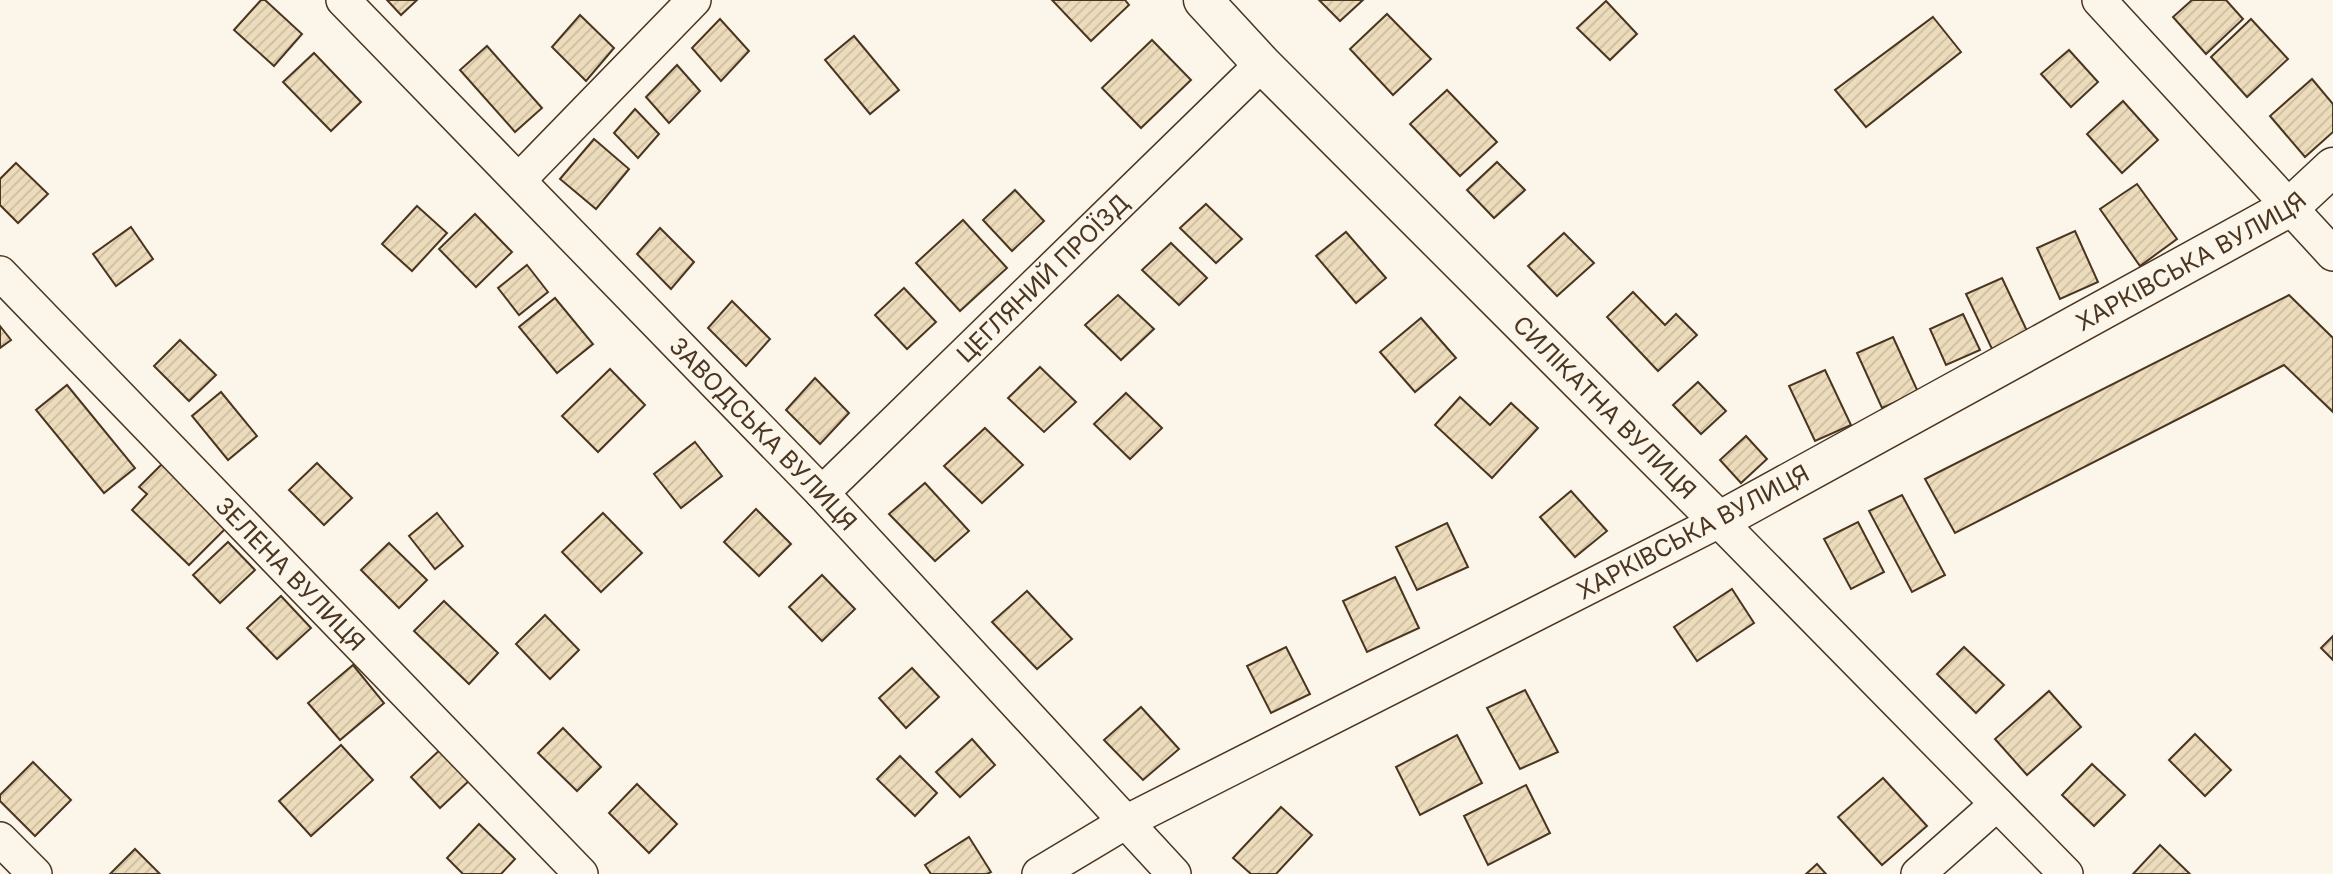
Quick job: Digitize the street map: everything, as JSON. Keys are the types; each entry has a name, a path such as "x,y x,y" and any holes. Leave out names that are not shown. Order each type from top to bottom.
{"main road":[{"name":"СИЛІКАТНА ВУЛИЦЯ","path":"1203,0 1262,64 1719,521"},
{"name":"ХАРКІВСЬКА ВУЛИЦЯ","path":"1719,521 2290,207 2333,167"}],"street":[{"name":"ЗАВОДСЬКА ВУЛИЦЯ","path":"344,0 822,493 1174,874"},
{"path":"519,180 694,0"},
{"path":"2099,0 2333,254"},
{"name":"ЦЕГЛЯНИЙ ПРОЇЗД","path":"822,493 1262,64"},
{"name":"ЗЕЛЕНА ВУЛИЦЯ","path":"0,273 581,874"},
{"name":"СИЛІКАТНА ВУЛИЦЯ","path":"1719,521 2066,874"},
{"name":"ХАРКІВСЬКА ВУЛИЦЯ","path":"1039,874 1125,823 1719,521"},
{"path":"1918,874 1997,804"},
{"path":"0,839 35,874"}],"building":[{"path":"261,0 265,0 302,34 274,66 234,30"},
{"path":"387,0 417,0 401,15"},
{"path":"1052,0 1125,0 1129,5 1091,41"},
{"path":"1319,0 1363,0 1340,21"},
{"path":"2192,0 2226,0 2243,19 2206,54 2173,17"},
{"path":"1606,1 1637,34 1610,60 1577,28"},
{"path":"1387,14 1431,59 1393,95 1350,49"},
{"path":"580,15 614,48 586,81 552,47"},
{"path":"1933,17 1961,52 1866,127 1835,90"},
{"path":"720,19 749,51 721,81 692,48"},
{"path":"2251,19 2288,59 2247,97 2211,57"},
{"path":"854,36 899,90 870,114 825,60"},
{"path":"1152,40 1191,80 1141,128 1102,88"},
{"path":"487,46 542,108 515,132 460,70"},
{"path":"2069,50 2098,82 2071,107 2041,74"},
{"path":"314,53 361,102 331,131 283,82"},
{"path":"677,65 700,91 669,123 646,97"},
{"path":"2312,79 2333,104 2333,132 2305,157 2270,116"},
{"path":"1447,90 1497,142 1460,176 1410,124"},
{"path":"2123,101 2158,140 2122,173 2087,134"},
{"path":"635,109 659,134 638,158 614,133"},
{"path":"594,139 629,169 596,209 560,179"},
{"path":"1497,162 1525,190 1494,218 1467,190"},
{"path":"16,163 48,194 18,223 0,205 0,179"},
{"path":"2137,184 2177,239 2140,266 2100,209"},
{"path":"1015,190 1044,221 1012,251 983,220"},
{"path":"1206,204 1242,239 1216,263 1180,228"},
{"path":"417,206 447,233 412,271 382,244"},
{"path":"475,214 512,252 476,287 439,249"},
{"path":"963,220 1007,268 960,311 916,263"},
{"path":"131,227 153,259 116,286 93,254"},
{"path":"660,228 694,262 671,289 637,254"},
{"path":"2075,231 2098,282 2060,299 2037,248"},
{"path":"1346,232 1386,278 1356,303 1316,256"},
{"path":"1564,233 1594,263 1557,296 1528,266"},
{"path":"1171,243 1207,278 1179,305 1142,270"},
{"path":"527,265 548,292 519,315 498,288"},
{"path":"2002,278 2028,333 1992,349 1966,294"},
{"path":"904,288 936,322 907,349 875,315"},
{"path":"1633,292 1665,325 1676,314 1697,335 1658,371 1607,317"},
{"path":"1118,295 1154,329 1121,360 1085,325"},
{"path":"2289,295 2333,338 2333,412 2284,365 1955,533 1925,479"},
{"path":"555,298 593,344 557,373 519,327"},
{"path":"732,301 770,339 746,366 708,328"},
{"path":"1963,314 1980,350 1946,365 1930,329"},
{"path":"1421,318 1456,358 1415,392 1380,352"},
{"path":"0,326 11,340 0,348"},
{"path":"1893,337 1918,392 1882,408 1857,353"},
{"path":"180,340 216,375 189,401 154,366"},
{"path":"1040,367 1076,402 1044,432 1008,398"},
{"path":"610,369 645,405 598,452 562,416"},
{"path":"1825,370 1851,425 1815,441 1789,386"},
{"path":"815,378 849,413 820,444 786,410"},
{"path":"1698,382 1726,411 1701,434 1673,405"},
{"path":"67,385 135,468 104,493 36,410"},
{"path":"221,392 257,436 228,460 192,416"},
{"path":"1126,393 1162,428 1130,459 1094,424"},
{"path":"1460,397 1490,425 1511,403 1538,428 1492,478 1435,425"},
{"path":"985,428 1023,465 982,503 944,466"},
{"path":"1746,436 1767,459 1741,483 1720,460"},
{"path":"695,442 722,476 681,508 654,474"},
{"path":"317,463 352,498 324,525 289,490"},
{"path":"162,464 227,527 189,565 132,510 147,494 139,487"},
{"path":"925,483 969,531 935,561 889,514"},
{"path":"1571,491 1607,531 1575,557 1540,517"},
{"path":"1902,495 1945,575 1912,592 1869,511"},
{"path":"756,509 791,544 759,576 724,542"},
{"path":"437,513 463,546 435,569 409,536"},
{"path":"603,513 642,553 601,592 562,552"},
{"path":"1858,522 1884,572 1851,589 1824,539"},
{"path":"1447,523 1468,567 1417,590 1396,547"},
{"path":"228,542 255,570 220,603 193,575"},
{"path":"389,543 427,580 399,608 361,570"},
{"path":"822,575 855,609 822,641 789,607"},
{"path":"1395,577 1419,628 1367,652 1343,601"},
{"path":"1732,589 1754,623 1697,661 1674,627"},
{"path":"1027,591 1072,639 1037,669 992,622"},
{"path":"281,596 311,628 277,659 247,628"},
{"path":"444,601 498,653 469,684 414,631"},
{"path":"545,615 579,650 550,679 516,644"},
{"path":"2333,636 2333,660 2321,648"},
{"path":"1286,647 1310,694 1271,713 1247,666"},
{"path":"1964,647 2004,685 1976,713 1937,674"},
{"path":"353,665 384,703 340,740 308,703"},
{"path":"912,668 939,697 906,728 879,698"},
{"path":"1525,690 1558,752 1520,769 1487,708"},
{"path":"2049,691 2081,727 2027,775 1995,739"},
{"path":"1141,707 1179,749 1143,780 1104,740"},
{"path":"563,728 601,767 577,791 538,753"},
{"path":"2195,734 2231,770 2205,796 2169,760"},
{"path":"1457,735 1482,783 1420,815 1396,767"},
{"path":"972,739 995,765 960,797 936,772"},
{"path":"341,745 373,780 311,836 279,801"},
{"path":"443,747 472,778 440,808 411,777"},
{"path":"900,756 937,793 915,816 877,779"},
{"path":"33,762 71,800 35,836 0,801 0,795"},
{"path":"2092,764 2125,795 2094,826 2062,795"},
{"path":"1883,778 1927,826 1882,865 1838,817"},
{"path":"637,784 677,824 649,853 609,813"},
{"path":"1526,785 1550,833 1488,865 1464,816"},
{"path":"1281,807 1312,835 1276,874 1251,874 1233,858"},
{"path":"479,824 515,859 501,874 463,874 447,858"},
{"path":"969,837 991,872 931,874 925,865"},
{"path":"2160,845 2190,874 2133,874"},
{"path":"135,849 160,874 110,874"},
{"path":"1817,864 1826,874 1806,874"}]}
